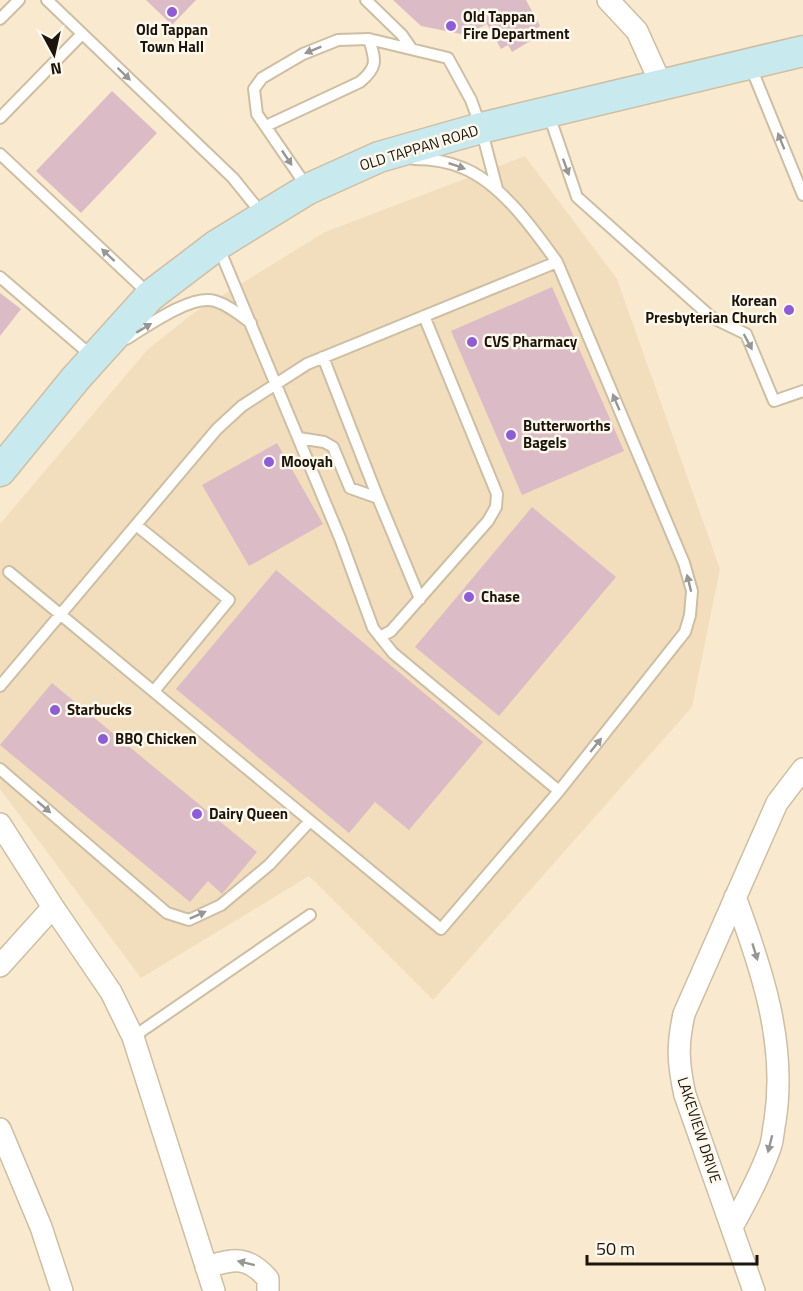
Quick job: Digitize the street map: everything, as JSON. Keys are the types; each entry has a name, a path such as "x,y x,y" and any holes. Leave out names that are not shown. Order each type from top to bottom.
{"main road":[{"name":"OLD TAPPAN ROAD","path":"3,461 150,296 218,245 308,189 379,158 481,128 803,51"}],"street":[{"path":"608,0 637,31 661,84"},
{"name":"LAKEVIEW DRIVE","path":"754,1291 685,1095 679,1068 679,1039 684,1014 777,803 803,769"},
{"path":"0,824 111,992 133,1037 214,1291"},
{"path":"732,1227 751,1192 771,1146 778,1097 777,1047 768,997 754,947 735,897"},
{"path":"0,966 53,907"},
{"path":"0,1129 41,1227 62,1291"},
{"path":"206,1267 233,1260 256,1265 268,1279 268,1291"}],"lane":[{"path":"0,19 19,0"},
{"path":"47,0 233,178 264,217"},
{"path":"366,0 402,35 411,48"},
{"path":"0,118 82,34"},
{"path":"266,126 360,82 371,73 376,62 369,39"},
{"path":"308,189 257,114 254,89 262,78 303,54 338,40 369,39 448,58 471,100 497,189"},
{"path":"750,64 803,195"},
{"path":"548,112 577,197 711,317 746,334 774,401 803,391"},
{"path":"0,154 150,296"},
{"path":"9,572 441,929 559,791 685,632 690,615 692,591 684,563 556,262 542,242 497,189 465,168 437,160 379,158"},
{"path":"218,245 340,538 373,628 393,653 559,791"},
{"path":"0,686 217,429 242,406 307,364 556,262"},
{"path":"0,277 94,358 171,312 194,302 212,300 229,307 251,323"},
{"path":"380,637 391,631 420,599 488,521 496,507 496,494 424,316"},
{"path":"323,357 420,599"},
{"path":"299,438 324,442 333,447 350,488 378,498"},
{"path":"136,525 229,600 154,691"},
{"path":"0,769 168,913 189,920 221,905 269,866 310,821"},
{"path":"133,1037 310,915"}],"shaded area":[{"path":"525,156 617,279 720,569 692,707 433,1000 309,876 141,978 0,789 0,524 148,349 195,312 325,232"}],"building":[{"name":"Old Tappan Town Hall","path":"146,0 196,0 172,25"},
{"name":"Old Tappan Fire Department","path":"393,0 526,0 540,26 533,30 537,37 512,52 508,45 501,49 487,24 466,35 421,26"},
{"path":"112,91 157,133 81,213 36,171"},
{"path":"552,287 624,451 522,495 451,331"},
{"path":"0,293 21,309 0,336"},
{"path":"277,443 323,524 249,566 202,485"},
{"path":"532,507 616,577 499,716 415,647"},
{"path":"276,570 483,742 409,830 375,802 349,833 176,689"},
{"path":"52,683 257,852 222,894 208,881 190,902 0,745"}],"place":[{"name":"Old Tappan Town Hall","path":"172,12"},
{"name":"Old Tappan Fire Department","path":"451,26"},
{"name":"Korean Presbyterian Church","path":"789,310"},
{"name":"CVS Pharmacy","path":"472,342"},
{"name":"Butterworths Bagels","path":"511,435"},
{"name":"Mooyah","path":"269,462"},
{"name":"Chase","path":"469,597"},
{"name":"Starbucks","path":"55,710"},
{"name":"BBQ Chicken","path":"103,739"},
{"name":"Dairy Queen","path":"197,814"}]}
